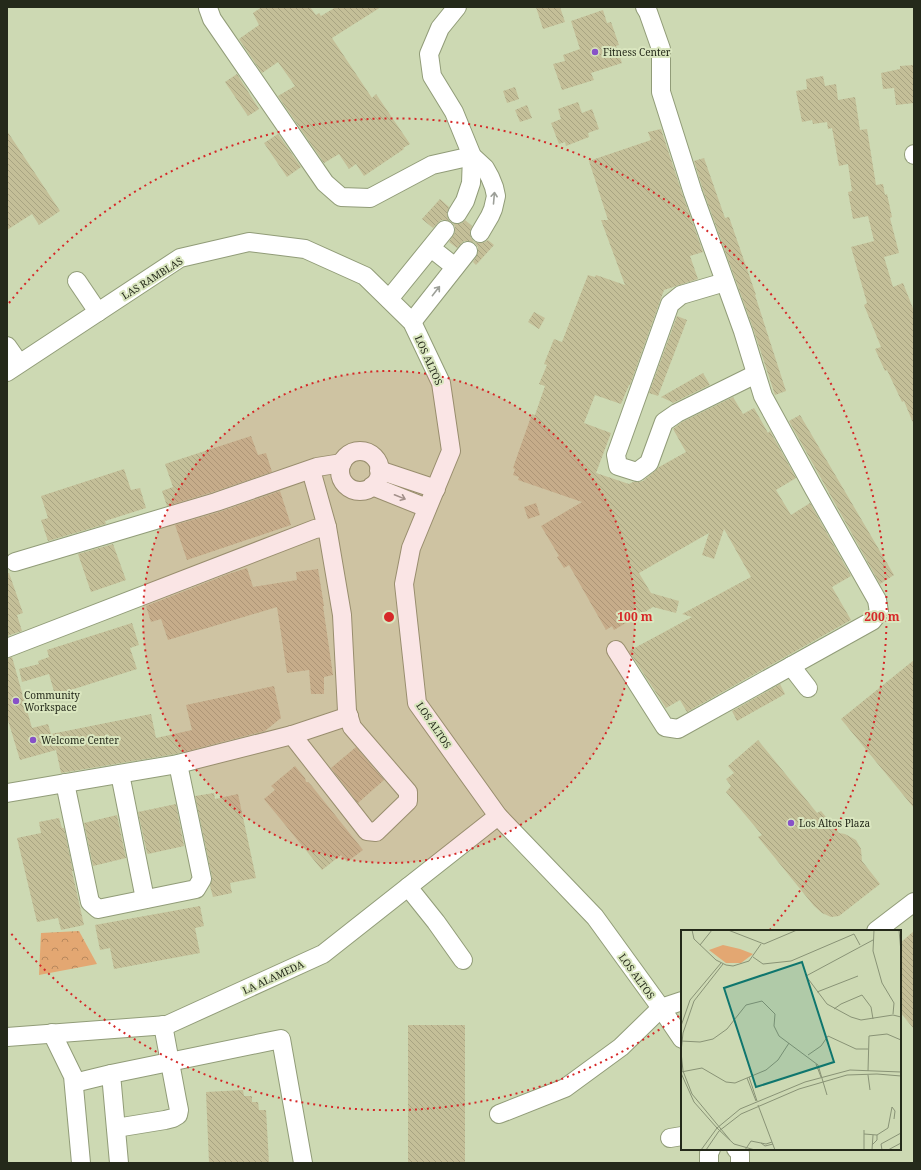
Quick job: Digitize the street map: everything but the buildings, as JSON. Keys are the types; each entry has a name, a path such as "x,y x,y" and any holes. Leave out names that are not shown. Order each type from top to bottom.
{"street":[{"path":"457,7 440,28 429,54 432,76 454,112 472,156 471,183 465,201 457,214"},
{"path":"616,650 665,727 678,729 872,621 879,612 877,600 763,396 743,331 693,193 662,92 662,49 645,7"},
{"path":"207,8 212,19 325,183 341,197 370,198 432,165 472,156"},
{"path":"472,156 485,168 490,176 496,196 490,216 480,233"},
{"path":"389,299 445,230"},
{"name":"LAS RAMBLAS","path":"13,368 180,258 248,242 305,249 365,276 412,322"},
{"path":"431,248 455,267"},
{"path":"412,322 468,251"},
{"path":"77,281 98,312"},
{"path":"725,282 681,295 670,304 616,455 618,466 637,472 649,463 664,422 677,413 756,374"},
{"name":"LOS ALTOS","path":"412,322 441,383 451,451 411,548 404,584 417,703 498,816 595,917 681,1038"},
{"path":"7,346 13,368"},
{"path":"357,451 366,452 375,457 379,466 376,478 368,489 358,491 350,488 343,481 340,472 342,463 348,455 357,451"},
{"path":"15,562 216,502 319,467 342,463"},
{"path":"292,735 367,831 376,832 408,801 408,792 352,727 348,712 342,615 327,527 311,470"},
{"path":"376,478 436,489"},
{"path":"376,478 427,508"},
{"path":"7,648 315,529 327,527"},
{"path":"791,666 808,688"},
{"path":"7,793 178,764 292,735 323,726 349,716"},
{"path":"65,783 90,902 98,909 196,889 202,880 178,764"},
{"path":"120,774 145,899"},
{"name":"LA ALAMEDA","path":"7,1037 167,1025 323,954 498,816"},
{"path":"408,887 436,922 463,960"},
{"path":"877,930 914,902"},
{"path":"499,1114 565,1088 621,1047 661,1008 681,1001"},
{"path":"116,1128 165,1120 178,1115 179,1110 163,1025"},
{"path":"52,1033 73,1076 81,1163"},
{"path":"74,1083 280,1039 303,1163"},
{"path":"111,1074 119,1163"},
{"path":"709,1163 710,1150"},
{"path":"737,1150 740,1153 740,1163"}],"green space":[{"path":"79,931 97,964 39,975 41,933"}],"place":[{"name":"Fitness Center","path":"595,52"},
{"name":"Community Workspace","path":"16,701"},
{"name":"Welcome Center","path":"33,740"},
{"name":"Los Altos Plaza","path":"791,823"}]}
